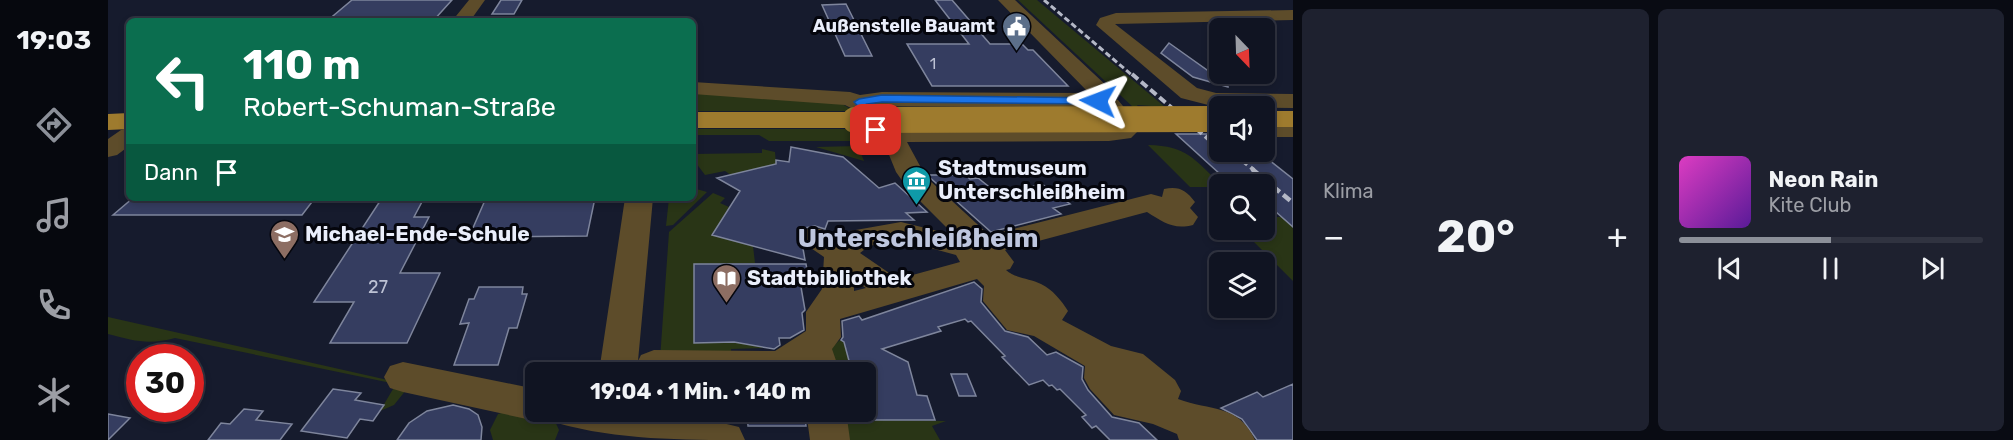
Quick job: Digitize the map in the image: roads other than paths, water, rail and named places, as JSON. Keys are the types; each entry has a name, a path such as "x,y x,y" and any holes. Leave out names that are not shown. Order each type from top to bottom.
{"main road":[{"path":"696,120 857,111 1209,118"},
{"path":"1275,119 1293,119"},
{"path":"108,122 126,121"}],"street":[{"path":"463,18 477,0"},
{"path":"857,111 882,99 1089,100 1101,93 1006,0"},
{"path":"1153,0 1183,17"},
{"path":"1293,15 1116,18 1106,22 1107,28 1189,93 1216,100 1293,101"},
{"path":"696,88 838,97 857,111 867,110 876,130 884,134 1115,134 1089,100"},
{"path":"1199,97 1201,103 1209,109"},
{"path":"1275,130 1293,130"},
{"path":"108,150 126,137"},
{"path":"897,145 909,172 977,252 1000,301 1019,321 1042,325 1103,359 1130,364 1162,392 1156,408 1197,431 1219,426 1235,440"},
{"path":"818,305 894,292 977,252 1106,205 1151,202 1178,219 1183,219 1184,217 1170,208 1170,205 1181,202 1174,195"},
{"path":"619,362 639,201"},
{"path":"835,238 902,231 977,252"},
{"path":"835,238 894,292"},
{"path":"818,305 838,291 835,238"},
{"path":"798,362 817,359 823,337 818,305"},
{"path":"403,377 525,403"},
{"path":"617,422 725,440"},
{"path":"828,422 830,440"}],"railway":[{"path":"1044,0 1133,76"},
{"path":"1132,74 1209,140"},
{"path":"1244,162 1254,170"},
{"path":"1252,169 1293,203"}],"place":[{"name":"Außenstelle Bauamt","path":"1016,52"},
{"name":"Stadtmuseum Unterschleißheim","path":"917,206"},
{"name":"Michael-Ende-Schule","path":"284,260"},
{"name":"Stadtbibliothek","path":"726,304"}],"district":[{"name":"Unterschleißheim","path":"918,238"}]}
